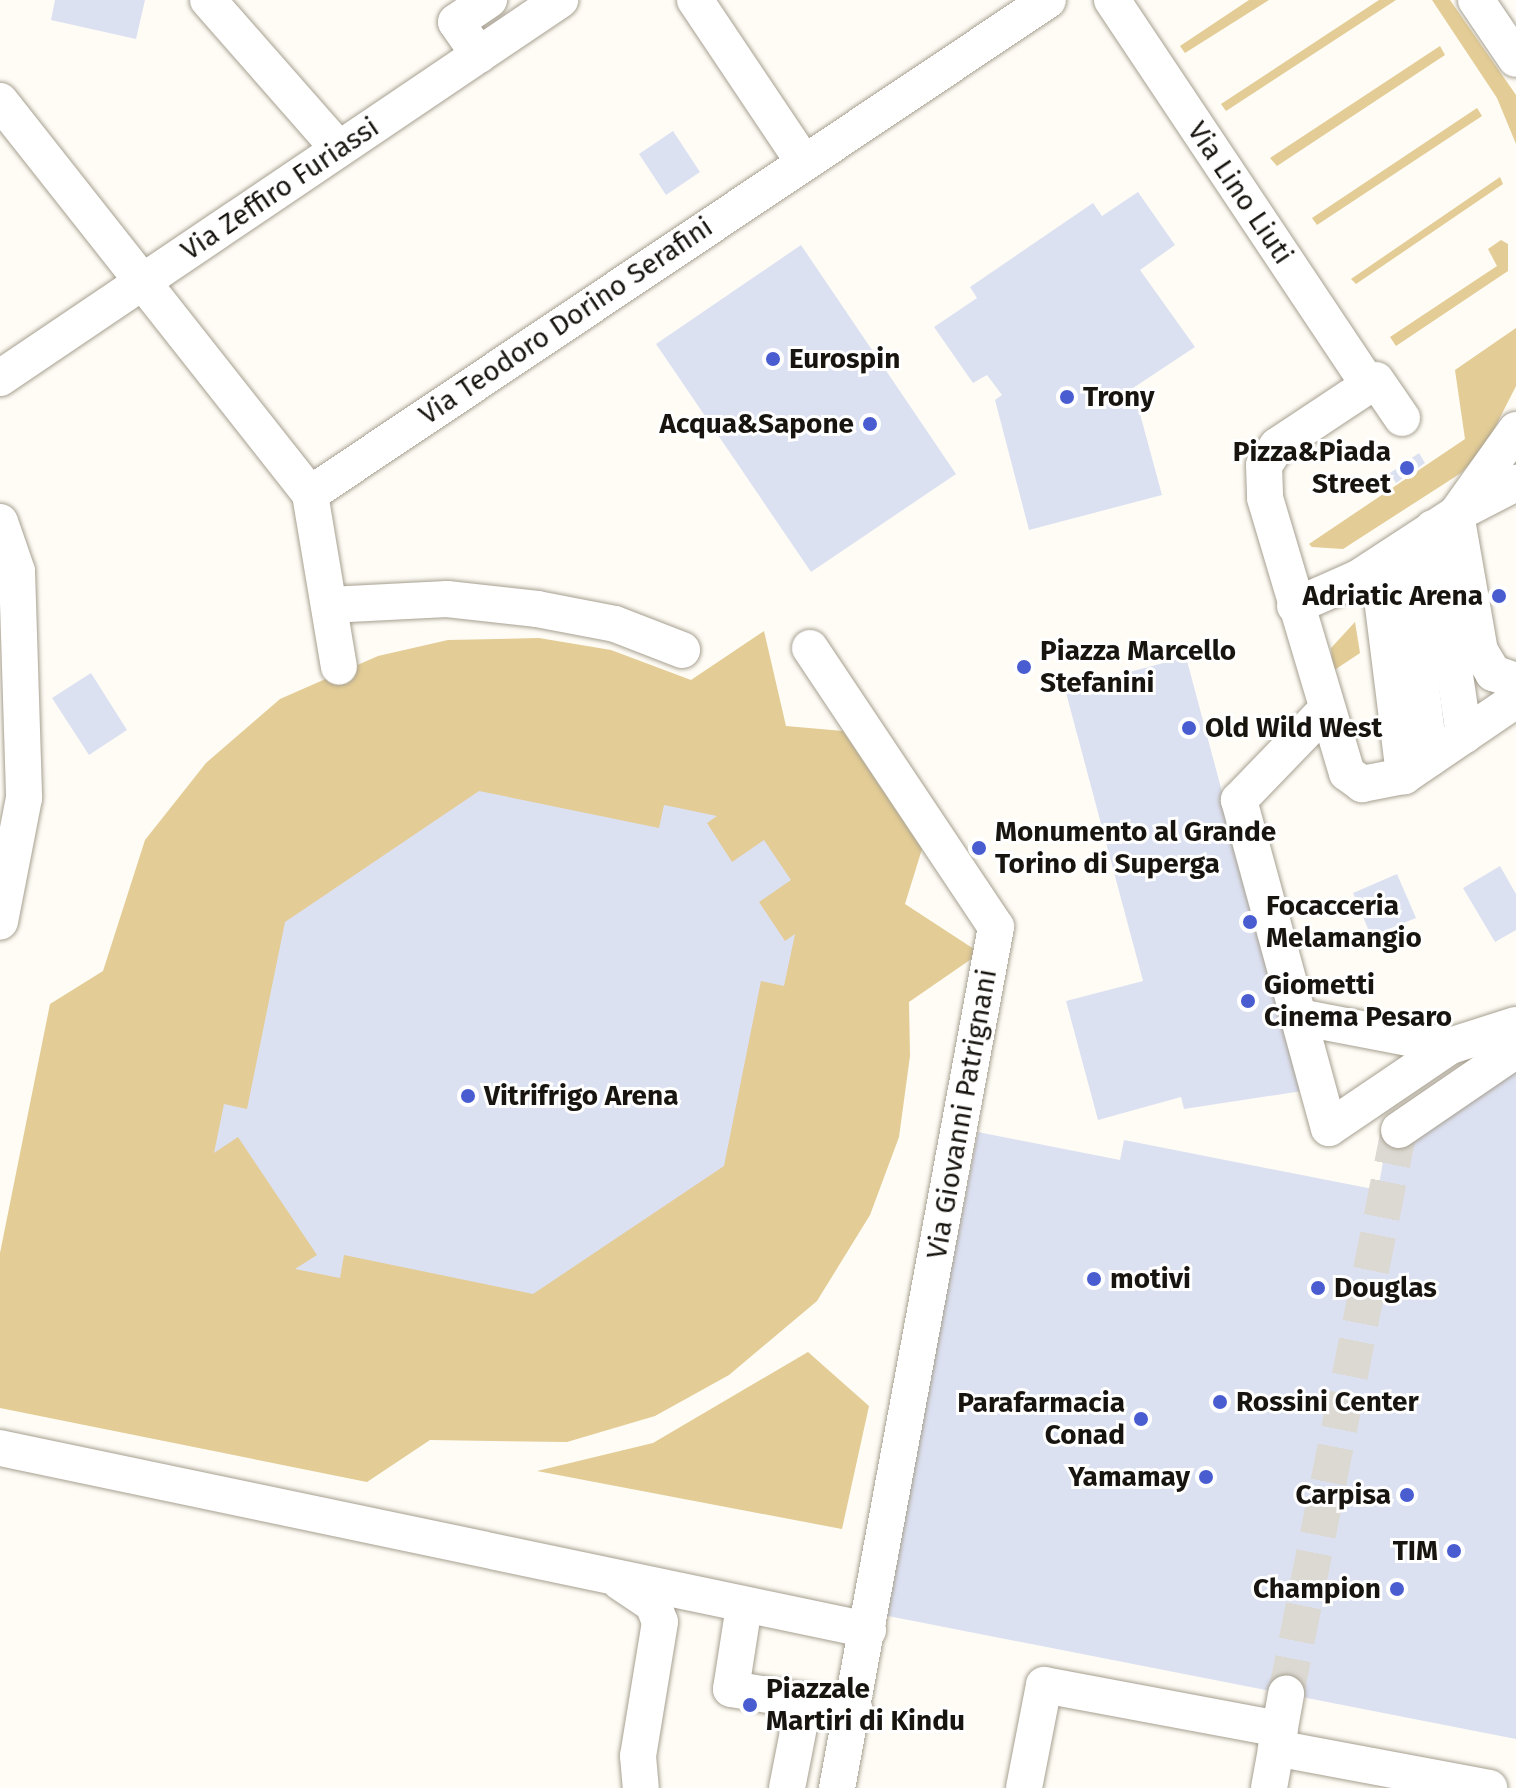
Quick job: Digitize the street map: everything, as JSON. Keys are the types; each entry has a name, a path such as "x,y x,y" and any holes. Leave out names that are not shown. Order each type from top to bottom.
{"street":[{"path":"208,0 339,149"},
{"path":"479,55 456,22 489,0"},
{"name":"Via Zeffiro Furiassi","path":"0,378 560,0"},
{"path":"695,0 802,160"},
{"name":"Via Teodoro Dorino Serafini","path":"310,494 802,160 818,155 1048,0"},
{"name":"Via Lino Liuti","path":"1112,0 1372,382 1402,418"},
{"path":"1480,6 1516,34"},
{"path":"1480,6 1516,59"},
{"path":"0,101 310,494 339,667"},
{"path":"1372,382 1277,446 1264,465 1265,498 1325,711 1347,773 1362,784 1405,773 1516,700"},
{"path":"1464,736 1444,521 1516,430"},
{"path":"1295,606 1380,564 1444,521 1516,483"},
{"path":"1444,521 1480,651 1493,673 1516,681"},
{"path":"0,522 17,571 24,798 0,922"},
{"path":"1380,564 1405,773"},
{"path":"1380,564 1405,773"},
{"path":"329,605 447,599 537,609 615,624 682,650"},
{"name":"Via Giovanni Patrignani","path":"810,648 996,927 837,1788"},
{"path":"1325,711 1239,800 1329,1128 1450,1046 1516,1025"},
{"path":"1299,1017 1450,1046"},
{"path":"1399,1130 1516,1050"},
{"path":"0,1448 619,1581 868,1630"},
{"path":"619,1581 653,1604 660,1622 650,1725 638,1756 641,1788"},
{"path":"744,1606 731,1689 854,1709"},
{"path":"1024,1788 1044,1685 1489,1788"},
{"path":"1269,1788 1286,1694"},
{"path":"787,1788 804,1701"}],"shaded area":[{"path":"1249,0 1269,0 1185,53 1180,46"},
{"path":"1379,0 1396,0 1226,111 1221,104"},
{"path":"1432,0 1450,0 1516,95 1516,144 1497,98"},
{"path":"1440,46 1445,55 1277,166 1270,158"},
{"path":"1477,108 1482,116 1317,225 1312,218"},
{"path":"1500,177 1503,184 1356,284 1351,279"},
{"path":"1501,240 1508,244 1508,271 1396,346 1390,337 1497,266 1488,249"},
{"path":"1516,328 1516,386 1484,449 1461,473 1343,549 1312,547 1309,544 1465,439 1455,370"},
{"path":"1355,622 1360,653 1333,671 1331,648"},
{"name":"Vitrifrigo Arena","path":"764,631 786,726 843,731 922,849 905,904 980,953 909,1002 910,1056 899,1137 870,1215 817,1301 729,1375 655,1416 567,1442 430,1440 367,1482 0,1408 0,1253 50,1004 103,971 145,840 206,763 280,699 378,656 448,640 539,638 611,650 691,680"},
{"path":"808,1352 869,1406 842,1529 537,1471 653,1443"}],"building":[{"path":"55,0 145,0 136,39 51,20"},
{"path":"673,131 700,172 666,195 639,154"},
{"name":"Trony","path":"1138,192 1175,245 1140,270 1195,347 1133,388 1162,495 1029,530 995,400 1002,395 987,375 973,383 934,327 977,298 970,287 1093,203 1102,216"},
{"path":"801,245 956,474 811,572 656,344"},
{"name":"Pizza&Piada Street","path":"1419,453 1425,463 1396,483 1390,473"},
{"path":"1186,657 1302,1091 1184,1109 1181,1097 1098,1120 1066,1001 1143,981 1065,689"},
{"path":"91,673 127,730 89,755 52,698"},
{"name":"Vitrifrigo Arena","path":"479,791 659,828 664,805 717,816 707,823 732,862 764,840 791,880 759,902 785,941 795,934 784,986 761,981 724,1166 533,1294 344,1255 340,1278 295,1269 317,1255 238,1137 214,1153 224,1104 247,1109 285,922"},
{"path":"1500,866 1516,894 1516,930 1495,942 1463,888"},
{"path":"1397,874 1416,918 1371,936 1353,893"},
{"name":"Rossini Center","path":"1516,1069 1516,1739 883,1615 978,1132 1120,1160 1124,1140 1378,1190 1384,1156"}],"tunnel":[{"path":"1286,1694 1399,1130"}],"place":[{"name":"Eurospin","path":"773,359"},
{"name":"Trony","path":"1067,397"},
{"name":"Acqua&Sapone","path":"870,424"},
{"name":"Pizza&Piada Street","path":"1407,468"},
{"name":"Adriatic Arena","path":"1499,596"},
{"name":"Piazza Marcello Stefanini","path":"1024,667"},
{"name":"Old Wild West","path":"1189,728"},
{"name":"Monumento al Grande Torino di Superga","path":"979,848"},
{"name":"Focacceria Melamangio","path":"1250,922"},
{"name":"Giometti Cinema Pesaro","path":"1248,1001"},
{"name":"Vitrifrigo Arena","path":"468,1096"},
{"name":"motivi","path":"1094,1279"},
{"name":"Douglas","path":"1318,1288"},
{"name":"Rossini Center","path":"1220,1402"},
{"name":"Parafarmacia Conad","path":"1141,1419"},
{"name":"Yamamay","path":"1206,1477"},
{"name":"Carpisa","path":"1407,1495"},
{"name":"TIM","path":"1454,1551"},
{"name":"Champion","path":"1397,1589"},
{"name":"Piazzale Martiri di Kindu","path":"750,1705"}]}
